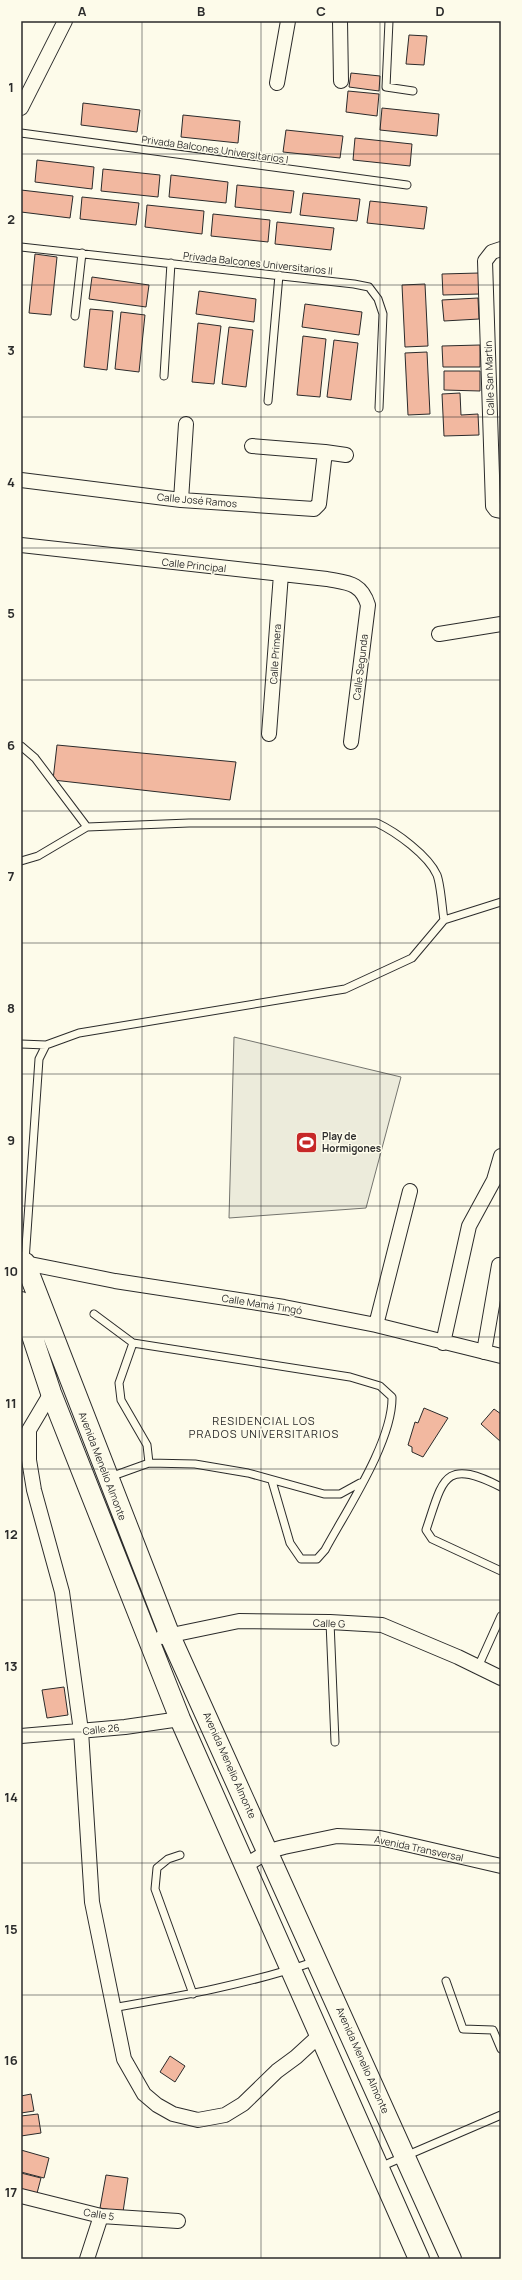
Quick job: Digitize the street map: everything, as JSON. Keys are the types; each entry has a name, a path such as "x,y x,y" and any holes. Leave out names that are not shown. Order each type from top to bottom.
{"street":[{"path":"21,108 65,21"},
{"path":"277,83 288,21"},
{"path":"340,21 341,81"},
{"name":"Calle San Martín","path":"501,249 492,252 485,261 493,506 496,510 501,511"},
{"path":"181,500 186,424"},
{"path":"252,446 346,455"},
{"name":"Calle José Ramos","path":"21,480 181,500 314,509 319,504 325,452"},
{"name":"Calle Principal","path":"21,546 327,579 354,584 364,593"},
{"name":"Calle Primera","path":"269,734 281,574"},
{"name":"Calle Segunda","path":"351,742 368,605 364,593"},
{"path":"440,634 501,624"},
{"path":"443,1342 469,1226 494,1180 501,1156"},
{"path":"376,1325 410,1191"},
{"name":"Calle Mamá Tingó","path":"23,1263 115,1281 284,1307 376,1325 501,1356"},
{"name":"Avenida Menelio Almonte","path":"23,1263 170,1636 269,1852 451,2259"},
{"path":"484,1352 499,1265"},
{"path":"21,1302 51,1393 180,1718 293,1969 420,2259"},
{"path":"51,1393 29,1430 29,1460 34,1490 62,1592 81,1731 92,1902 112,2008 124,2059 144,2094 157,2105 173,2114 198,2120 225,2115 243,2104 277,2071 296,2057 321,2034"},
{"name":"Calle G","path":"148,1640 239,1621 330,1622 382,1626 501,1678"},
{"name":"Calle 26","path":"21,1736 81,1731 180,1718"},
{"name":"Avenida Transversal","path":"246,1865 269,1852 337,1836 380,1838 501,1866"},
{"name":"Calle 5","path":"21,2196 101,2216 178,2221"},
{"path":"87,2259 101,2216"}],"lane":[{"path":"389,21 386,87 413,91"},
{"name":"Privada Balcones Universitarios I","path":"21,133 407,185"},
{"name":"Privada Balcones Universitarios II","path":"21,246 369,287 378,299 383,314 379,408"},
{"path":"75,316 82,253"},
{"path":"164,376 171,263"},
{"path":"268,401 279,276"},
{"path":"21,746 35,758 87,827"},
{"path":"21,861 38,856 87,827 189,823 377,822 396,832 418,852 437,875 444,920"},
{"path":"21,1044 46,1045 78,1033 345,989 412,958 444,920 501,902"},
{"path":"23,1263 39,1059 46,1045"},
{"path":"94,1314 133,1343 350,1377 380,1386 392,1397 392,1409 372,1465 325,1550 317,1559 301,1559 290,1543 272,1481"},
{"path":"133,1343 119,1382 121,1400 147,1445 149,1463"},
{"path":"108,1478 149,1463 195,1464 248,1473 272,1481 324,1494 340,1494 362,1482"},
{"path":"500,1569 432,1539 426,1530 441,1487 449,1476 456,1472 480,1476 501,1487"},
{"path":"478,1667 501,1616"},
{"path":"330,1622 335,1742"},
{"path":"180,1855 168,1859 157,1868 155,1889 193,1994"},
{"path":"112,2008 193,1994 293,1969 318,1961"},
{"path":"446,1981 463,2029 493,2030 501,2048"},
{"path":"379,2168 501,2115"}],"shaded area":[{"name":"Play de Hormigones","path":"234,1037 401,1077 366,1208 229,1218"}],"building":[{"path":"409,35 427,36 424,65 406,64"},
{"path":"351,73 380,76 379,91 349,87"},
{"path":"348,91 379,94 377,116 346,112"},
{"path":"83,103 140,110 137,132 81,125"},
{"path":"382,108 439,114 437,136 380,130"},
{"path":"183,115 240,121 238,143 181,137"},
{"path":"286,130 343,136 340,158 283,152"},
{"path":"355,138 412,144 410,166 353,160"},
{"path":"37,160 94,167 92,189 35,182"},
{"path":"103,169 160,175 158,197 101,191"},
{"path":"171,175 228,182 226,203 169,197"},
{"path":"237,185 294,191 291,213 235,207"},
{"path":"21,190 73,196 70,218 21,212"},
{"path":"303,193 360,199 357,221 300,215"},
{"path":"82,197 139,203 136,225 80,219"},
{"path":"370,201 427,207 424,229 367,223"},
{"path":"147,205 204,211 202,234 145,227"},
{"path":"213,214 270,220 268,242 211,236"},
{"path":"277,222 334,228 331,250 275,244"},
{"path":"35,254 57,257 51,315 29,313"},
{"path":"479,273 479,294 443,295 442,274"},
{"path":"92,277 149,285 146,307 89,299"},
{"path":"425,284 428,346 405,347 402,285"},
{"path":"199,291 256,299 254,322 196,314"},
{"path":"478,298 479,319 444,321 442,300"},
{"path":"305,304 362,312 359,335 302,327"},
{"path":"90,309 113,311 107,370 84,367"},
{"path":"121,312 145,315 139,372 115,369"},
{"path":"198,323 221,326 214,384 192,382"},
{"path":"229,327 253,330 246,387 222,384"},
{"path":"303,336 326,339 320,397 297,395"},
{"path":"334,340 358,343 351,400 327,397"},
{"path":"480,345 480,367 443,367 442,346"},
{"path":"427,352 430,414 408,415 405,353"},
{"path":"444,371 480,371 480,391 444,390"},
{"path":"460,393 461,415 478,414 479,435 444,436 442,394"},
{"path":"57,745 236,762 230,800 53,780"},
{"path":"424,1408 448,1418 423,1457 412,1452 412,1447 408,1445 415,1422 418,1423"},
{"path":"494,1409 501,1414 501,1442 481,1424"},
{"path":"64,1687 68,1715 47,1718 42,1690"},
{"path":"170,2056 185,2066 175,2082 160,2072"},
{"path":"31,2094 34,2111 21,2113 21,2096"},
{"path":"38,2114 41,2133 21,2136 21,2116"},
{"path":"21,2150 49,2158 44,2178 21,2172"},
{"path":"21,2173 41,2178 36,2197 21,2193"},
{"path":"106,2175 128,2178 123,2212 100,2208"}],"place":[{"name":"Play de Hormigones","path":"307,1142"}],"district":[{"name":"RESIDENCIAL LOS PRADOS UNIVERSITARIOS","path":"264,1427"}]}
